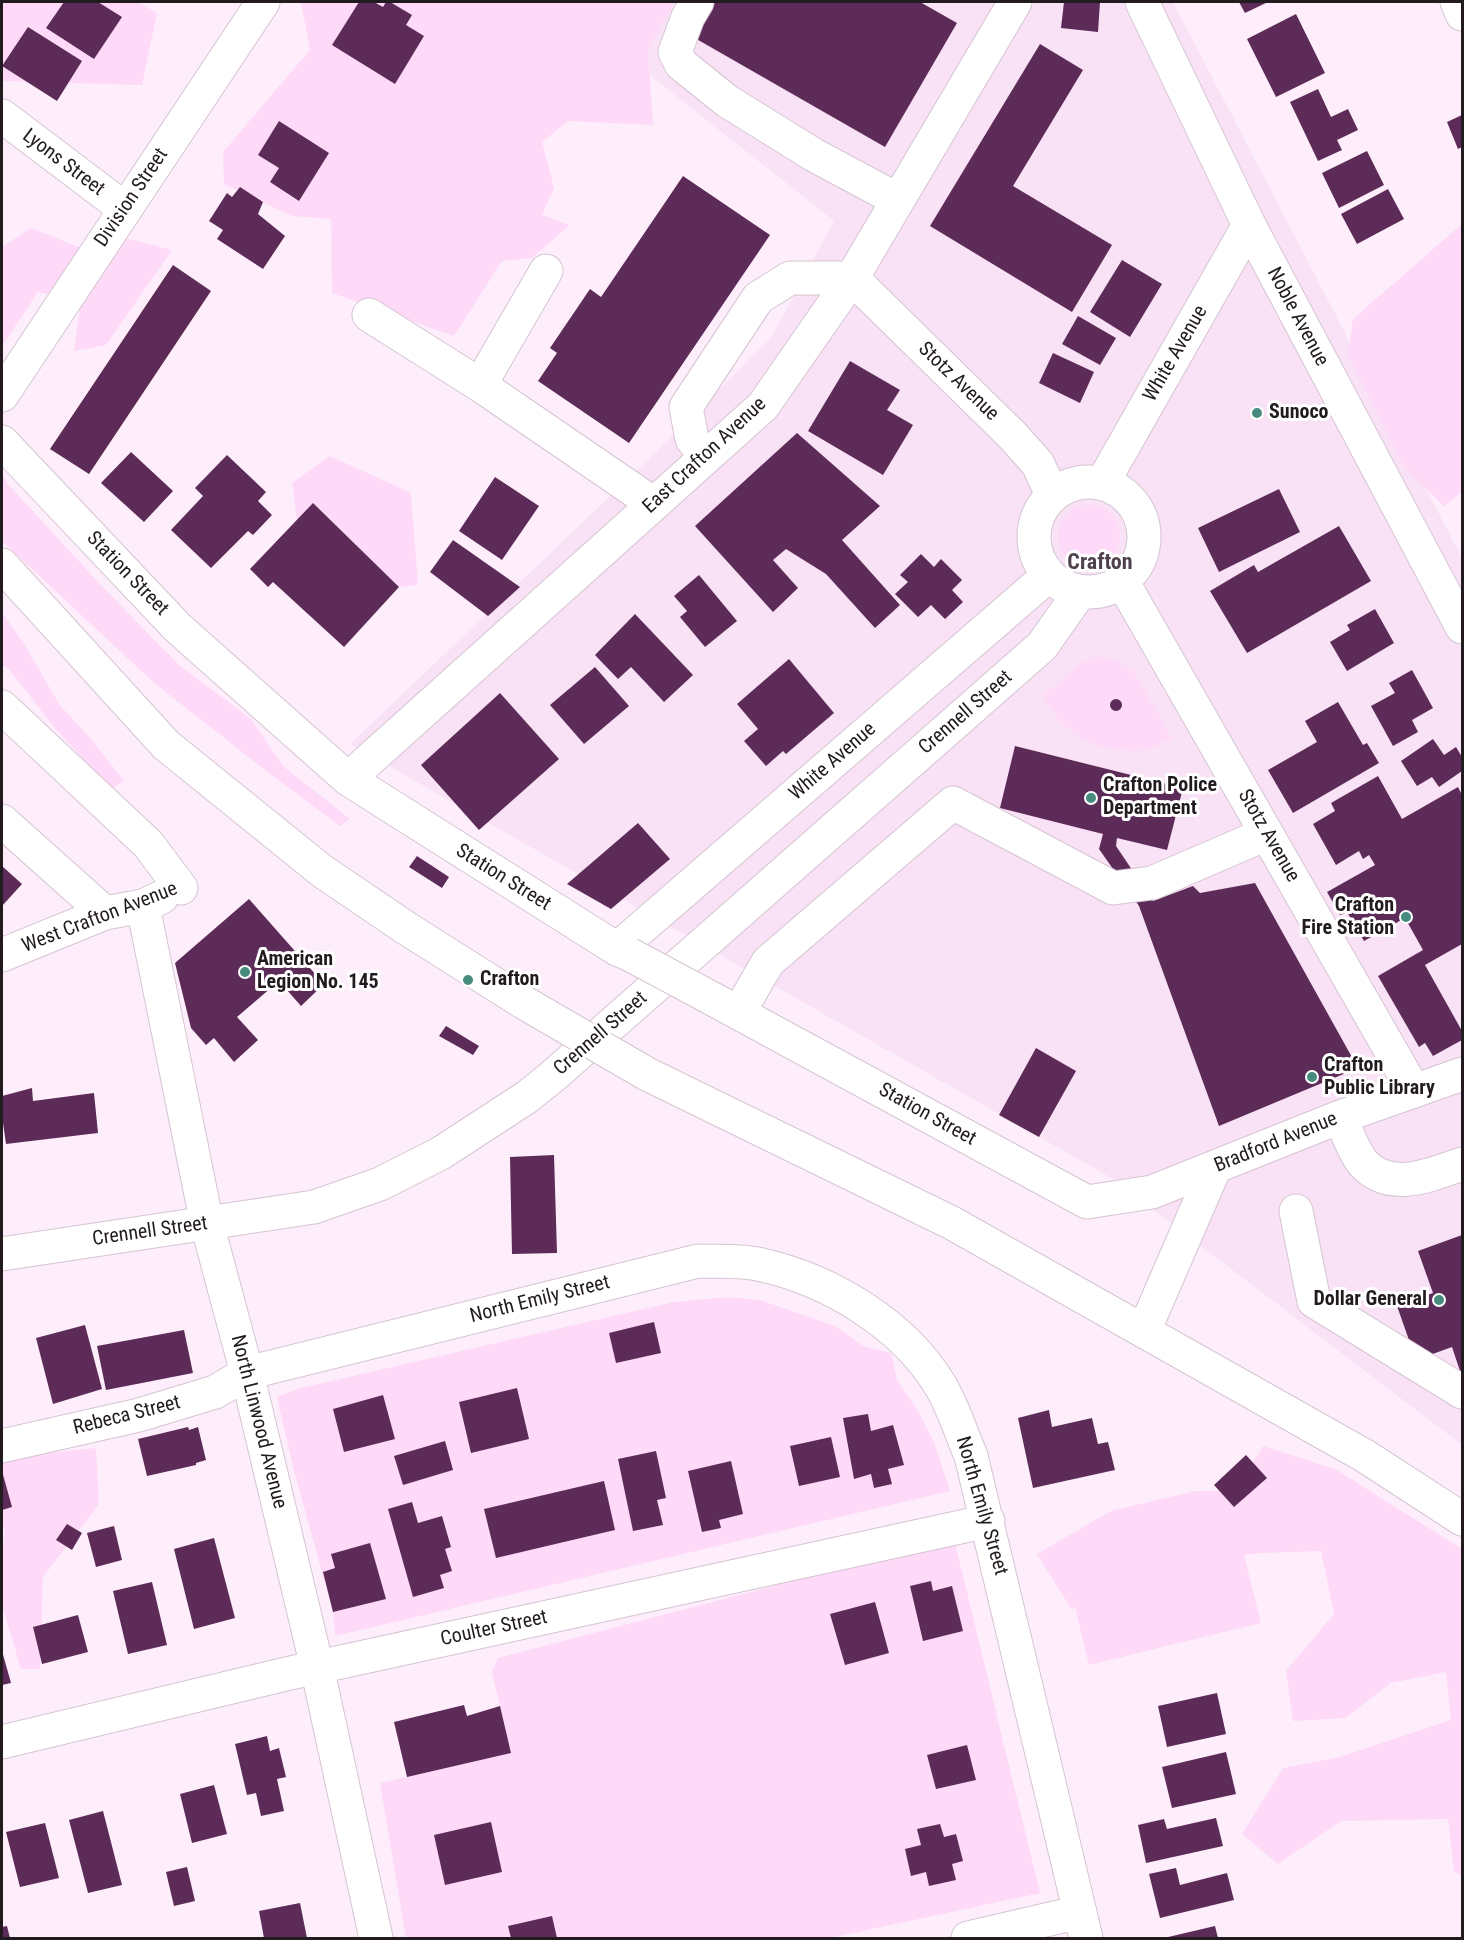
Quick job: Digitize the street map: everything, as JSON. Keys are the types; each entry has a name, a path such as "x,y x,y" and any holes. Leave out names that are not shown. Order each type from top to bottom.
{"street":[{"name":"Division Street","path":"2,395 263,2"},
{"path":"698,2 688,17 675,52 681,64 727,101 814,155 898,200"},
{"name":"East Crafton Avenue","path":"348,779 763,406 852,278 1012,2"},
{"name":"Noble Avenue","path":"1142,2 1249,225 1462,627"},
{"path":"1457,2 1462,14"},
{"name":"Lyons Street","path":"2,116 125,208"},
{"name":"White Avenue","path":"1103,482 1249,225"},
{"path":"480,384 546,272"},
{"path":"706,457 692,439 686,407 758,298 790,278 852,278"},
{"name":"Stotz Avenue","path":"852,278 1014,436 1038,464 1052,495"},
{"path":"369,315 480,384 654,504"},
{"name":"Station Street","path":"2,442 178,628 348,779 623,952 725,1005 1086,1202"},
{"path":"1084,481 1103,482 1121,490 1135,503 1143,520 1145,539 1141,558 1131,574 1115,586 1098,592 1080,592 1063,586 1049,575 1039,561 1034,543 1035,526 1041,509 1052,495 1067,485 1084,481"},
{"path":"2,565 166,745 322,871 406,928 523,1002 647,1074 952,1223 1365,1455 1462,1519"},
{"name":"White Avenue","path":"623,952 1049,575"},
{"name":"Stotz Avenue","path":"1122,581 1414,1091"},
{"name":"Crennell Street","path":"2,1254 314,1207 380,1184 441,1154 527,1097 562,1068 1042,646 1080,592"},
{"name":"West Crafton Avenue","path":"2,707 190,884 143,906 105,913 2,955"},
{"path":"725,1005 768,962 953,803 1113,888 1152,883 1266,834"},
{"path":"2,821 105,913"},
{"name":"North Linwood Avenue","path":"143,906 207,1224 247,1373 317,1667 376,1938"},
{"name":"Bradford Avenue","path":"1086,1202 1152,1192 1340,1117 1462,1074"},
{"path":"1340,1117 1363,1162 1383,1179 1415,1180 1462,1164"},
{"path":"1144,1331 1215,1167"},
{"path":"1296,1211 1314,1301 1462,1392"},
{"name":"North Emily Street","path":"247,1373 698,1261 761,1264 813,1281 876,1317 915,1350 941,1386 971,1456 1083,1925"},
{"name":"Rebeca Street","path":"2,1446 139,1415 215,1392 247,1373"},
{"name":"Coulter Street","path":"2,1742 317,1667 988,1521"},
{"path":"968,1938 1083,1925"}],"shaded area":[{"path":"2,2 138,2 157,13 142,85 2,81"},
{"path":"301,2 675,2 648,48 653,125 568,121 542,142 554,188 542,215 570,225 532,258 502,261 454,336 332,293 331,219 292,216 224,184 223,152 310,50"},
{"path":"659,2 1173,2 1462,558 1462,1445 1113,1179 350,744 649,459 771,338 834,221 627,57"},
{"path":"1462,224 1462,492 1444,506 1405,468 1348,354 1353,319"},
{"path":"31,228 106,258 121,237 172,250 106,345 74,351 81,301 38,292 2,346 2,247"},
{"path":"330,456 411,493 418,585 399,587 313,503 297,520 292,483"},
{"path":"2,474 8,484 98,582 180,666 251,719 284,767 350,819 340,826 153,682 2,541"},
{"path":"1089,505 1106,510 1111,514 1115,519 1120,536 1115,553 1111,558 1106,562 1089,567 1072,562 1067,558 1063,553 1058,536 1063,519 1067,514 1072,510"},
{"path":"2,612 26,647 59,704 92,740 124,781 111,789 53,726 9,669 2,665"},
{"path":"1095,656 1118,661 1134,672 1172,738 1146,749 1121,750 1087,741 1063,724 1043,696 1079,664"},
{"path":"728,1297 760,1300 835,1326 863,1346 891,1353 897,1380 917,1409 934,1442 950,1491 335,1636 333,1612 293,1467 277,1397 297,1389 674,1302"},
{"path":"1263,1446 1335,1469 1462,1549 1462,1876 1454,1871 1448,1819 1341,1821 1278,1864 1242,1834 1283,1768 1340,1757 1451,1720 1446,1672 1391,1683 1345,1718 1293,1721 1286,1671 1334,1614 1321,1551 1244,1555 1261,1623 1089,1665 1075,1607 1072,1610 1037,1554 1111,1511 1196,1491 1236,1491"},
{"path":"96,1448 99,1504 43,1577 40,1669 21,1669 2,1605 2,1556 5,1529 2,1528 2,1458"},
{"path":"954,1539 1040,1893 830,1938 406,1938 380,1783 511,1753 492,1672 498,1658"}],"building":[{"path":"64,2 98,2 122,17 94,59 46,28"},
{"path":"359,2 374,2 383,7 386,2 390,2 412,15 406,25 424,36 395,84 332,45"},
{"path":"714,2 920,2 957,23 885,147 693,37"},
{"path":"1064,2 1100,2 1098,32 1061,28"},
{"path":"1239,2 1268,2 1245,13"},
{"path":"1296,14 1325,73 1276,97 1247,39"},
{"path":"28,27 82,61 57,101 2,66"},
{"path":"1040,44 1083,70 1013,186 1112,245 1072,312 930,226"},
{"path":"1318,89 1331,117 1348,109 1358,130 1337,140 1342,150 1318,161 1290,102"},
{"path":"1462,115 1462,147 1458,149 1447,122"},
{"path":"279,121 329,153 299,201 270,182 279,168 258,155"},
{"path":"1367,151 1384,185 1339,208 1322,173"},
{"path":"683,176 770,235 629,443 538,381 557,353 550,348 590,289 601,297"},
{"path":"240,187 263,202 258,214 285,236 263,269 217,239 223,230 209,221 227,193 232,197"},
{"path":"1388,189 1404,219 1357,244 1341,214"},
{"path":"1122,260 1162,284 1130,337 1090,312"},
{"path":"173,265 211,291 89,474 50,449"},
{"path":"1078,316 1116,338 1100,365 1062,344"},
{"path":"1053,353 1094,372 1080,403 1039,383"},
{"path":"850,361 900,390 887,410 913,425 883,475 808,431"},
{"path":"797,433 880,506 842,540 900,605 875,628 826,574 786,549 773,560 798,588 773,612 695,526"},
{"path":"131,452 173,491 144,522 101,483"},
{"path":"227,455 266,492 258,501 272,515 253,535 248,531 211,568 171,530 203,496 195,488"},
{"path":"495,477 539,506 502,560 459,531"},
{"path":"1279,489 1300,532 1219,572 1198,528"},
{"path":"313,503 399,587 344,647 273,582 268,587 250,569"},
{"path":"1339,526 1371,581 1247,653 1210,591 1254,565 1258,572"},
{"path":"453,540 520,587 488,616 430,572"},
{"path":"921,554 934,567 941,559 962,580 952,590 963,602 945,619 931,605 918,617 895,594 908,582 900,575"},
{"path":"699,575 737,621 705,647 680,617 687,611 674,596"},
{"path":"1375,609 1394,643 1347,671 1330,642 1350,630 1347,625"},
{"path":"635,614 693,675 664,702 631,667 618,679 595,655"},
{"path":"789,659 834,713 786,754 783,751 766,766 744,741 758,729 737,704"},
{"path":"595,667 629,706 584,744 550,705"},
{"path":"1412,670 1433,708 1412,720 1418,732 1393,746 1371,706 1395,693 1389,683"},
{"path":"500,693 559,759 479,830 421,765"},
{"path":"1118,699 1121,700 1121,710 1114,711 1111,710 1110,703 1111,700"},
{"path":"1338,702 1363,745 1367,743 1379,763 1293,813 1268,770 1317,742 1305,721"},
{"path":"1433,739 1444,755 1456,747 1462,757 1462,771 1439,787 1432,777 1417,786 1401,761"},
{"path":"1015,746 1183,788 1167,850 1117,838 1116,846 1153,901 1193,886 1200,893 1255,883 1358,1068 1219,1126 1139,906 1099,849 1103,834 1000,808"},
{"name":"Crafton Fire Station","path":"1378,776 1402,819 1458,787 1462,795 1462,944 1425,965 1462,1031 1462,1040 1433,1056 1425,1043 1419,1047 1378,976 1423,950 1405,918 1364,941 1347,912 1340,915 1327,892 1375,865 1369,855 1363,859 1359,851 1336,865 1313,824 1335,811 1331,803"},
{"path":"638,823 670,859 611,909 567,884"},
{"path":"417,856 449,877 442,888 409,867"},
{"path":"2,866 22,884 2,906"},
{"name":"American Legion No. 145","path":"249,899 324,984 301,1006 279,981 237,1017 258,1040 234,1062 214,1038 206,1045 191,1028 175,963"},
{"path":"446,1026 479,1046 473,1055 439,1036"},
{"path":"1036,1048 1076,1071 1039,1137 999,1115"},
{"path":"32,1088 33,1101 94,1093 98,1133 6,1144 2,1096"},
{"path":"554,1155 557,1253 512,1254 510,1157"},
{"name":"Dollar General","path":"1462,1235 1462,1370 1460,1371 1452,1347 1416,1360 1397,1306 1433,1293 1418,1251"},
{"path":"654,1322 661,1353 616,1363 609,1333"},
{"path":"85,1325 102,1389 53,1404 36,1338"},
{"path":"184,1330 193,1373 106,1390 97,1346"},
{"path":"517,1388 529,1439 471,1453 459,1402"},
{"path":"383,1395 395,1439 344,1452 333,1409"},
{"path":"1049,1410 1052,1427 1092,1418 1098,1444 1108,1442 1115,1470 1033,1488 1018,1418"},
{"path":"868,1414 871,1431 893,1425 904,1465 888,1469 892,1484 874,1488 871,1474 854,1479 843,1418"},
{"path":"188,1427 189,1430 198,1427 206,1460 196,1465 147,1476 138,1439"},
{"path":"831,1437 840,1477 799,1486 790,1446"},
{"path":"445,1441 453,1470 403,1485 394,1456"},
{"path":"656,1451 666,1498 657,1500 663,1525 633,1531 618,1459"},
{"path":"1246,1455 1267,1478 1234,1507 1214,1485"},
{"path":"731,1461 743,1514 719,1520 721,1528 702,1532 688,1471"},
{"path":"2,1471 12,1507 2,1510"},
{"path":"604,1481 615,1530 496,1558 484,1509"},
{"path":"412,1502 418,1523 442,1516 451,1547 445,1549 452,1571 440,1575 444,1588 413,1597 388,1509"},
{"path":"67,1524 82,1533 72,1550 56,1540"},
{"path":"114,1526 122,1560 96,1567 87,1533"},
{"path":"214,1538 235,1618 194,1629 174,1549"},
{"path":"370,1543 386,1599 333,1612 323,1572 335,1568 331,1554"},
{"path":"931,1581 933,1591 952,1586 963,1631 923,1641 910,1586"},
{"path":"152,1582 167,1645 128,1654 113,1591"},
{"path":"875,1602 889,1653 845,1665 830,1614"},
{"path":"78,1615 88,1652 42,1664 33,1627"},
{"path":"2,1651 11,1683 2,1685"},
{"path":"1217,1693 1226,1734 1167,1747 1158,1706"},
{"path":"464,1705 467,1716 500,1706 511,1753 407,1777 394,1722"},
{"path":"267,1736 270,1751 279,1748 286,1777 277,1779 284,1811 261,1816 256,1793 247,1795 235,1744"},
{"path":"967,1745 976,1780 936,1789 927,1755"},
{"path":"1226,1752 1236,1794 1172,1808 1162,1767"},
{"path":"214,1785 227,1834 192,1843 180,1794"},
{"path":"103,1811 122,1885 88,1893 69,1820"},
{"path":"1216,1818 1223,1846 1146,1863 1138,1825 1164,1819 1167,1829"},
{"path":"491,1822 502,1872 445,1885 434,1835"},
{"path":"45,1823 59,1878 20,1887 6,1832"},
{"path":"940,1824 944,1837 956,1834 963,1861 952,1864 956,1880 929,1886 926,1872 911,1876 905,1849 921,1845 917,1829"},
{"path":"187,1867 195,1901 174,1906 166,1872"},
{"path":"1176,1868 1180,1885 1227,1873 1234,1900 1160,1918 1149,1874"},
{"path":"300,1903 307,1938 264,1938 259,1911"},
{"path":"552,1916 557,1938 511,1938 508,1926"},
{"path":"7,1926 10,1938 2,1938 2,1927"},
{"path":"1215,1926 1218,1938 1164,1938"}],"place":[{"name":"Sunoco","path":"1257,413"},
{"name":"Crafton Police Department","path":"1091,798"},
{"name":"Crafton Fire Station","path":"1406,917"},
{"name":"American Legion No. 145","path":"245,972"},
{"name":"Crafton","path":"468,980"},
{"name":"Crafton Public Library","path":"1312,1077"},
{"name":"Dollar General","path":"1439,1300"}],"district":[{"name":"Crafton","path":"1100,563"}]}
